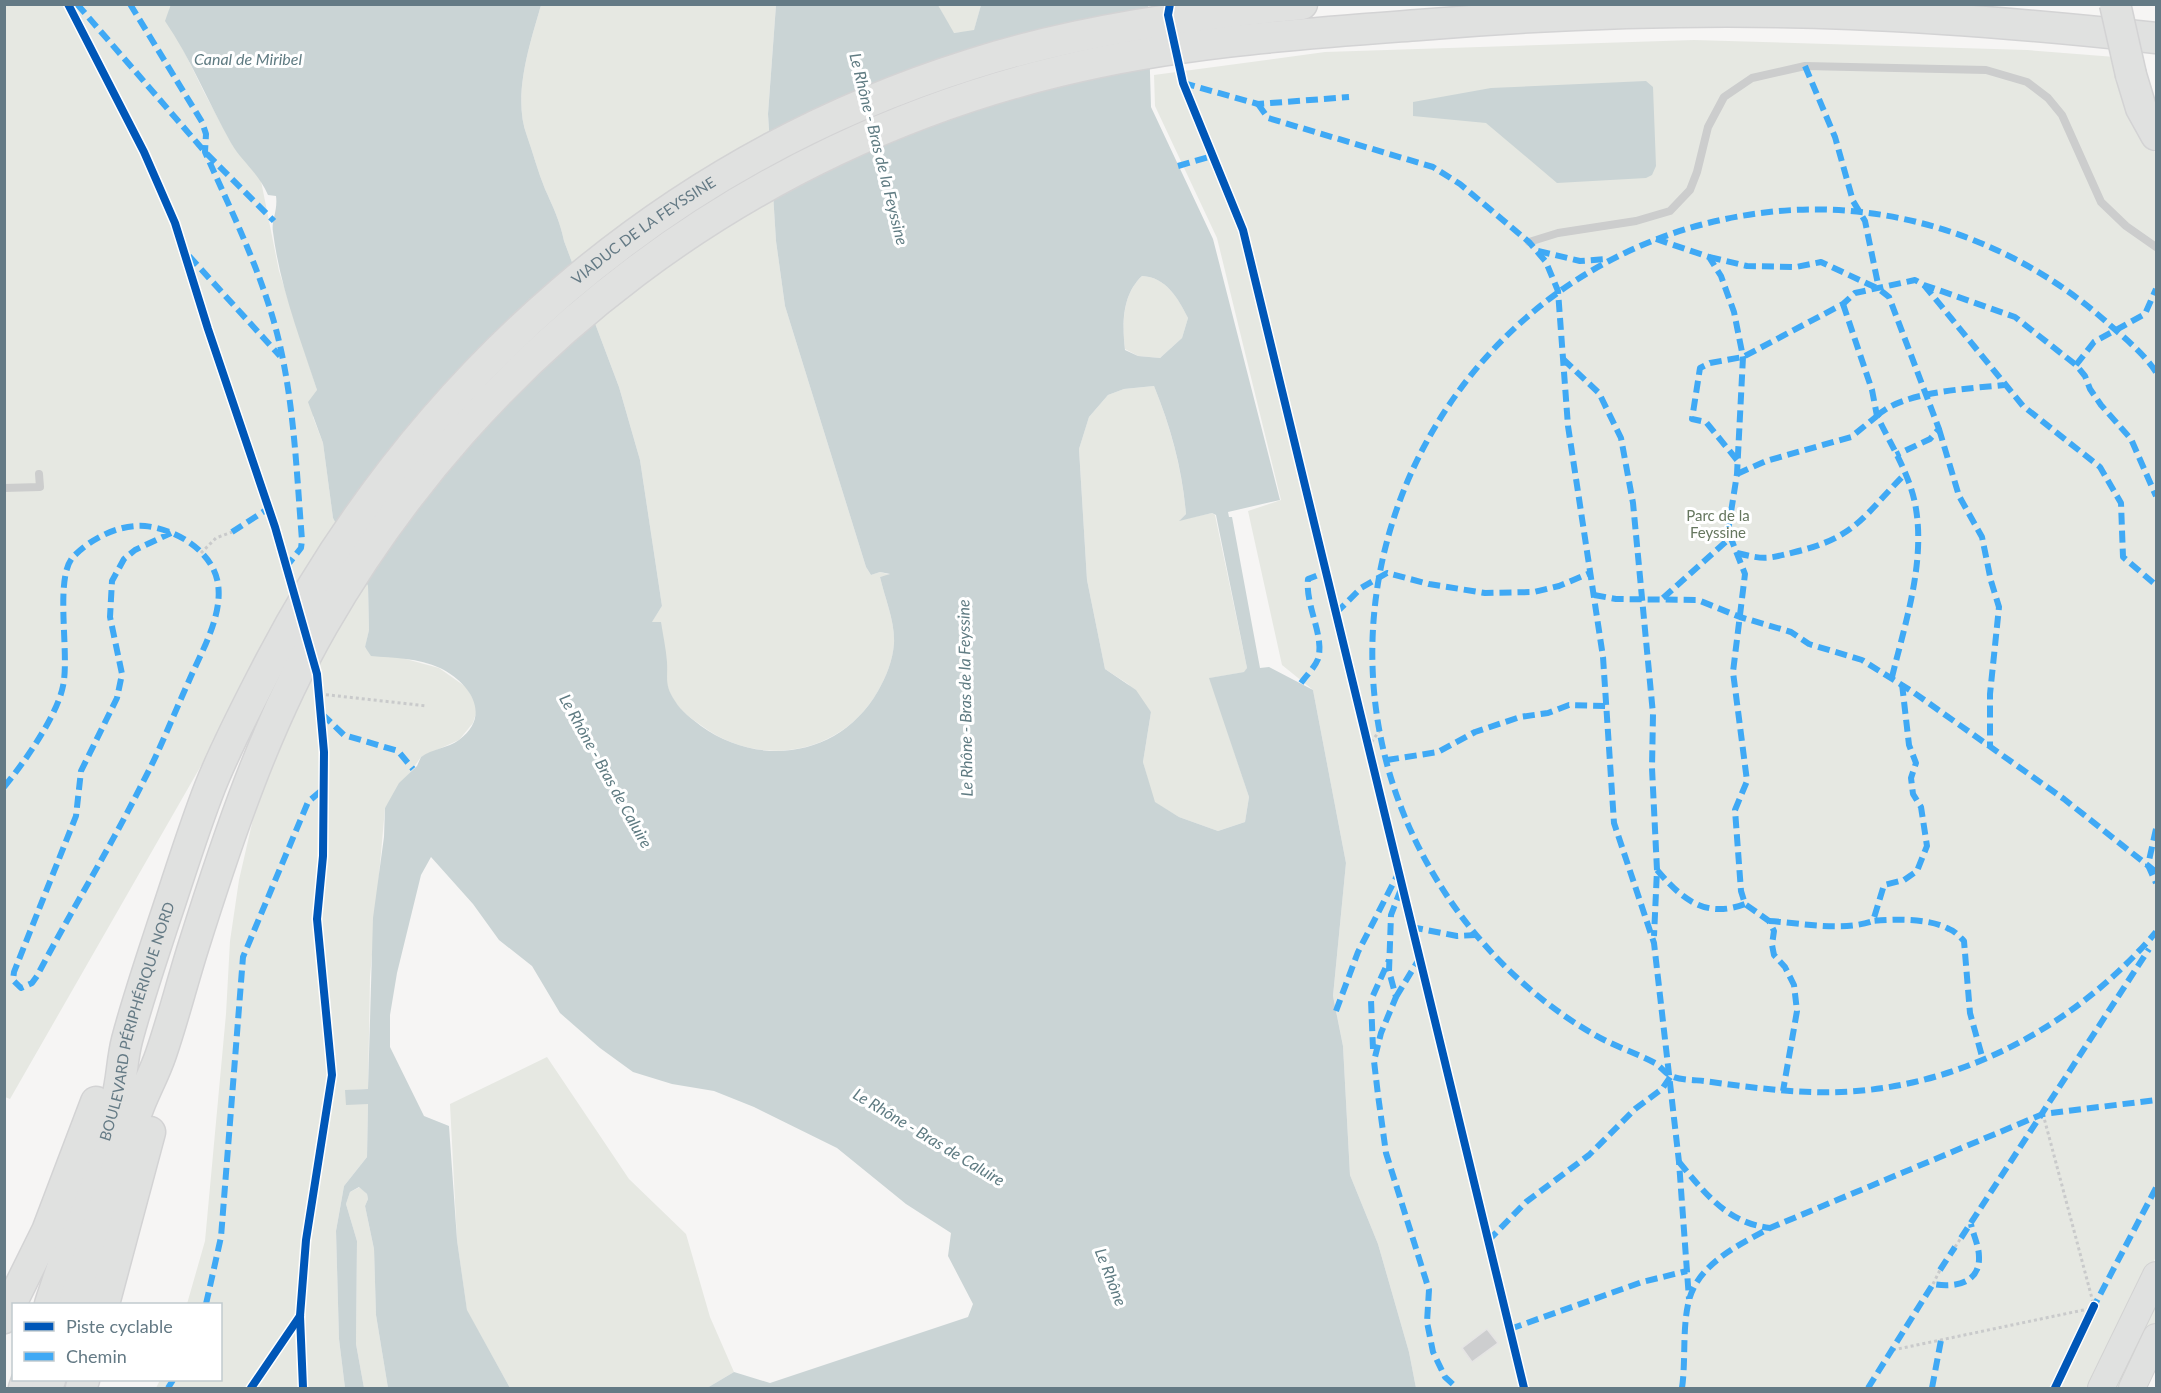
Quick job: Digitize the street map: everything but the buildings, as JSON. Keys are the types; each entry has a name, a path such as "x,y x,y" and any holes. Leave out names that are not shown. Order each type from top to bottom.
{"highway":[{"name":"VIADUC DE LA FEYSSINE","path":"230,741 295,614 340,541 395,465 443,406 494,354 551,300 646,226 720,178 814,127 922,81 1035,46 1100,31 1302,4"},
{"path":"2115,4 2141,108 2157,135"},
{"name":"VIADUC DE LA FEYSSINE","path":"261,751 322,627 367,553 419,481 464,425 514,375 572,321 664,250 754,194 821,157 944,105 1013,83 1113,59 1262,38 1495,19 1662,12 1859,14 2034,25 2157,38"},
{"name":"BOULEVARD PÉRIPHÉRIQUE NORD","path":"51,1303 118,1094 126,1043 192,835 230,741"},
{"name":"BOULEVARD PÉRIPHÉRIQUE NORD","path":"75,1303 138,1109 160,1058 228,838 261,751"},
{"path":"4,1318 47,1232 101,1089 126,1043"},
{"path":"105,1303 154,1114 160,1058"}],"main road":[{"path":"2101,1389 2157,1275"},
{"path":"2132,1389 2157,1337"}],"lane":[{"path":"1529,242 1558,233 1636,221 1670,211 1690,190 1697,172 1708,126 1724,97 1752,78 1805,66 1986,70 2027,82 2049,98 2062,115 2101,202 2126,226 2157,247"},
{"path":"4,488 40,487 39,474"}],"path":[{"path":"201,553 216,538 232,532"},
{"path":"319,684 322,707"},
{"path":"320,694 427,706"},
{"path":"1368,747 1380,730"},
{"path":"1893,1350 2094,1307 2043,1114"},
{"path":"1955,1247 1961,1238"},
{"path":"1933,1284 1940,1269"}],"green space":[{"path":"4,5 171,5 169,10 178,39 204,92 233,146 260,176 279,271 317,390 313,417 323,443 333,518 368,586 369,630 365,648 439,668 466,687 477,710 473,723 459,740 421,757 385,808 370,977 368,1089 350,1090 351,1104 368,1103 367,1157 344,1186 336,1231 339,1339 345,1388 156,1388 160,1381 222,1381 222,1303 187,1303 205,1241 226,1014 230,941 239,880 253,819 271,762 257,656 214,743 10,1099 5,1097"},
{"path":"541,5 776,5 768,114 776,241 785,306 866,567 871,575 880,572 891,575 880,577 894,635 892,656 886,674 878,691 862,713 843,730 822,742 798,749 774,751 749,748 725,739 702,726 681,709 670,693 663,663 660,622 651,623 662,606 640,460 619,387 540,176 523,120 521,104 524,70"},
{"path":"938,5 981,5 974,31 953,33"},
{"name":"Parc de la Feyssine","path":"1694,40 2027,50 2115,57 2145,145 2156,153 2156,1257 2090,1388 1416,1388 1409,1352 1378,1244 1350,1175 1343,1046 1333,996 1346,863 1313,690 1282,665 1248,511 1281,500 1217,238 1155,106 1154,75 1325,52"},
{"path":"1142,276 1164,284 1180,303 1188,318 1182,338 1160,358 1138,356 1125,349 1124,329 1127,301 1130,292"},
{"path":"1154,386 1166,417 1179,465 1186,514 1180,520 1212,513 1215,515 1247,668 1245,672 1210,678 1249,797 1245,822 1218,831 1179,817 1154,802 1143,762 1151,712 1128,684 1105,669 1087,580 1079,449 1089,417 1108,395 1124,389"},
{"path":"547,1057 629,1179 686,1234 710,1317 734,1372 707,1388 510,1388 467,1311 457,1240 450,1104"},
{"path":"360,1187 367,1194 368,1199 365,1206 374,1249 376,1315 388,1388 364,1388 356,1344 357,1241 346,1204 350,1192"},
{"path":"2156,1291 2156,1321 2123,1388 2115,1388 2149,1319"}],"water":[{"path":"171,4 541,5 524,70 521,104 523,120 540,176 619,387 640,460 662,606 652,622 661,622 667,657 669,690 687,715 724,740 749,748 774,751 798,749 822,742 843,730 862,713 884,680 891,662 894,643 891,618 880,577 890,574 880,572 871,575 866,567 785,306 776,241 768,114 776,5 938,5 954,33 974,30 981,5 1148,5 1151,107 1213,239 1280,500 1228,512 1229,517 1232,517 1260,668 1269,667 1313,690 1346,863 1333,996 1343,1046 1350,1175 1378,1244 1409,1352 1416,1388 707,1388 734,1372 770,1383 968,1317 973,1304 948,1256 951,1233 906,1204 837,1148 754,1107 714,1091 672,1084 633,1072 600,1048 560,1013 532,966 499,940 473,904 431,857 421,875 397,973 390,1015 390,1047 424,1116 449,1126 457,1240 467,1310 510,1388 388,1388 376,1315 374,1249 365,1206 368,1199 367,1194 359,1187 350,1192 346,1204 357,1241 356,1344 364,1388 345,1388 339,1339 336,1231 344,1186 367,1157 368,1104 346,1105 345,1090 368,1089 373,918 384,837 385,808 399,783 417,766 421,757 455,743 469,730 476,710 468,690 451,674 415,660 371,656 365,647 369,630 368,586 333,518 323,443 308,402 317,390 291,312 276,252 273,228 276,196 268,195 260,180 231,143 183,50 165,21","holes":["1142,276 1164,284 1180,303 1188,318 1182,338 1160,358 1138,356 1125,350 1124,330 1127,301 1130,292","1154,386 1166,417 1179,464 1186,514 1179,521 1212,513 1216,515 1247,668 1244,672 1209,678 1249,797 1245,822 1218,831 1179,817 1155,802 1143,762 1151,712 1136,690 1105,669 1087,580 1079,449 1089,417 1108,395 1124,389"]},
{"path":"1646,81 1653,87 1656,166 1652,175 1646,178 1557,183 1486,123 1413,116 1413,102 1491,88"}],"marked path":[{"path":"77,4 205,152 274,221"},
{"path":"130,4 202,122 206,134 205,152 251,257 274,322 290,403 302,540 301,548 287,566"},
{"path":"1805,66 1835,137 1853,201 1865,221 1879,289"},
{"path":"1183,83 1258,104 1349,97"},
{"path":"1258,104 1268,118 1433,167 1460,184 1529,242 1546,262 1558,291 1568,426 1603,657 1614,823 1654,943 1679,1162 1689,1299"},
{"path":"1178,166 1212,156"},
{"path":"2156,372 2141,353 2111,326 2075,296 2036,271 1995,249 1952,232 1907,220 1862,212 1816,209 1769,212 1655,240 1557,293 1477,368 1418,458 1382,560 1373,668 1391,778 1440,885 1455,908 1508,970 1550,1005 1595,1035 1655,1063 1669,1075 1683,1079 1758,1088 1812,1092 1862,1091 1910,1083 1957,1070 2002,1051 2045,1027 2086,999 2123,968 2156,932"},
{"path":"1656,239 1709,257 1721,276 1734,312 1743,357 1737,474 1728,531 1745,574 1733,672 1747,781 1735,810 1741,891 1745,904 1769,921 1774,931 1772,945 1774,955 1785,967 1794,985 1797,1011 1783,1091"},
{"path":"1538,251 1580,261 1607,259"},
{"path":"189,256 280,356"},
{"path":"1709,257 1747,266 1796,267 1821,262 1879,289 1889,297 1939,429 1930,439 1896,455"},
{"path":"1737,460 1706,422 1692,419 1700,368 1710,363 1743,357 1843,304 1855,293 1915,280 2015,317 2076,365 2085,376 2090,389 2101,405 2131,439 2156,496"},
{"path":"1924,285 2023,406 2100,467 2121,503 2123,557 2156,585"},
{"path":"2076,365 2094,342 2145,314 2156,289"},
{"path":"1843,304 1872,390 1877,416"},
{"path":"1563,359 1599,393 1621,438 1633,503 1653,714 1652,768 1657,870 1654,936"},
{"path":"1877,416 1888,408 1919,396 2004,385"},
{"path":"1737,474 1766,461 1851,437 1877,416 1910,485 1918,530 1916,572 1892,677"},
{"path":"1939,429 1959,496 1982,537 1999,607 1990,694 1990,748"},
{"path":"1737,553 1760,558 1772,557 1816,546 1832,539 1858,523 1905,474"},
{"path":"232,532 269,508"},
{"path":"4,787 39,739 60,698 65,672 64,582 67,567 73,557 96,539 115,530 135,526 157,528 169,532 180,537 201,552 215,572 218,584 217,609 209,635 155,758 130,807 37,976 32,983 21,988 13,980 14,972 76,816 81,771 117,698 122,674 110,617 112,581 124,559 135,550 171,533"},
{"path":"1663,598 1731,537"},
{"path":"1301,683 1317,662 1319,650 1309,599 1308,579 1326,572"},
{"path":"1336,613 1361,588 1387,573 1429,584 1485,593 1534,592 1559,586 1590,573"},
{"path":"1594,595 1616,599 1698,600 1740,617 1791,632 1809,644 1862,660 1913,692 2064,799 2156,872"},
{"path":"1902,684 1909,745 1916,763 1911,778 1913,794 1921,807 1927,846 1917,871 1904,880 1884,885 1873,921 1901,920 1932,923 1951,930 1964,941 1970,1013 1983,1060"},
{"path":"1387,760 1438,752 1475,732 1520,717 1548,713 1569,705 1606,706"},
{"path":"322,714 344,735 398,751 413,769"},
{"path":"206,1303 221,1237 243,957 308,802 322,790"},
{"path":"2156,829 2148,865 2156,883"},
{"path":"1657,870 1676,890 1695,904 1718,909 1745,904"},
{"path":"1336,1011 1358,952 1398,874"},
{"path":"1401,889 1391,915 1389,971 1396,997 1381,1033 1374,1061 1386,1153 1429,1290 1427,1322 1433,1352 1445,1377 1457,1388"},
{"path":"1769,921 1822,926 1848,926 1873,921"},
{"path":"1411,927 1457,936 1476,935"},
{"path":"1961,1238 2149,949"},
{"path":"1396,997 1419,959"},
{"path":"1373,1049 1371,1000 1389,960"},
{"path":"1488,1241 1526,1202 1589,1155 1635,1109 1662,1089 1671,1076"},
{"path":"1682,1388 1689,1300 1694,1287 1711,1265 1733,1248 1770,1228 2043,1114 2156,1100"},
{"path":"1679,1162 1698,1185 1729,1213 1741,1220 1770,1228"},
{"path":"2092,1310 2156,1188"},
{"path":"1868,1388 1933,1284 1957,1284 1964,1282 1975,1273 1979,1253 1971,1224"},
{"path":"1940,1270 1955,1247"},
{"path":"1510,1329 1642,1282 1687,1271"},
{"path":"1932,1388 1941,1340"},
{"path":"168,1388 172,1381"}],"cycle path":[{"path":"68,4 144,152 175,223 275,527 317,674 324,752 323,856 317,919 332,1075 306,1240 300,1316 303,1388"},
{"path":"1170,4 1168,15 1183,83 1243,230 1524,1388"},
{"path":"2055,1388 2094,1306"},
{"path":"251,1388 300,1316"}],"water label":[{"name":"Canal de Miribel","path":"248,59"},
{"name":"Le Rhône - Bras de la Feyssine","path":"879,149"},
{"name":"Le Rhône - Bras de la Feyssine","path":"965,698"},
{"name":"Le Rhône - Bras de Caluire","path":"606,771"},
{"name":"Le Rhône - Bras de Caluire","path":"929,1137"},
{"name":"Le Rhône","path":"1111,1277"}]}
